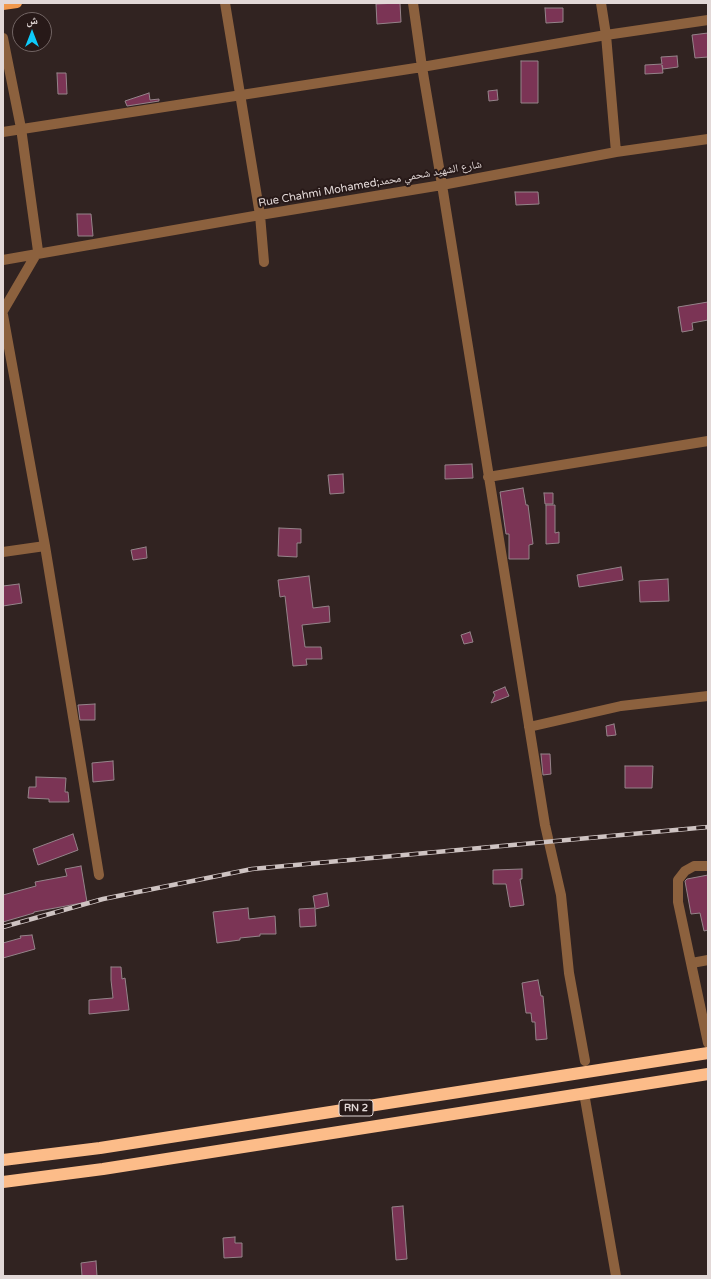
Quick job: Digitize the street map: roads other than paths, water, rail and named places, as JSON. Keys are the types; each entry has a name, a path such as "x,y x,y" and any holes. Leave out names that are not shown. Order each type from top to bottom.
{"highway":[{"name":"RN 2","path":"3,1160 55,1155 108,1147 708,1053"},
{"name":"RN 2","path":"3,1182 103,1169 708,1074"}],"main road":[{"path":"3,5 17,3"}],"street":[{"path":"225,3 260,215 264,262"},
{"path":"413,3 422,68 544,825 561,895 569,973 585,1061"},
{"path":"601,3 606,35 616,152"},
{"path":"3,132 241,94 422,68 606,35 708,20"},
{"path":"3,38 21,128 38,251 3,311"},
{"name":"Rue Chahmi Mohamed;شارع الشهيد شحمي محمد","path":"3,260 442,185 616,152 708,139"},
{"path":"3,315 45,546 99,875"},
{"path":"488,477 708,441"},
{"path":"3,552 45,546"},
{"path":"529,727 621,706 708,696"},
{"path":"708,866 694,866 684,870 678,880 678,902 708,1043"},
{"path":"692,963 708,960"},
{"path":"584,1093 616,1276"}],"railway":[{"path":"3,927 103,899 252,869 708,827"}]}
